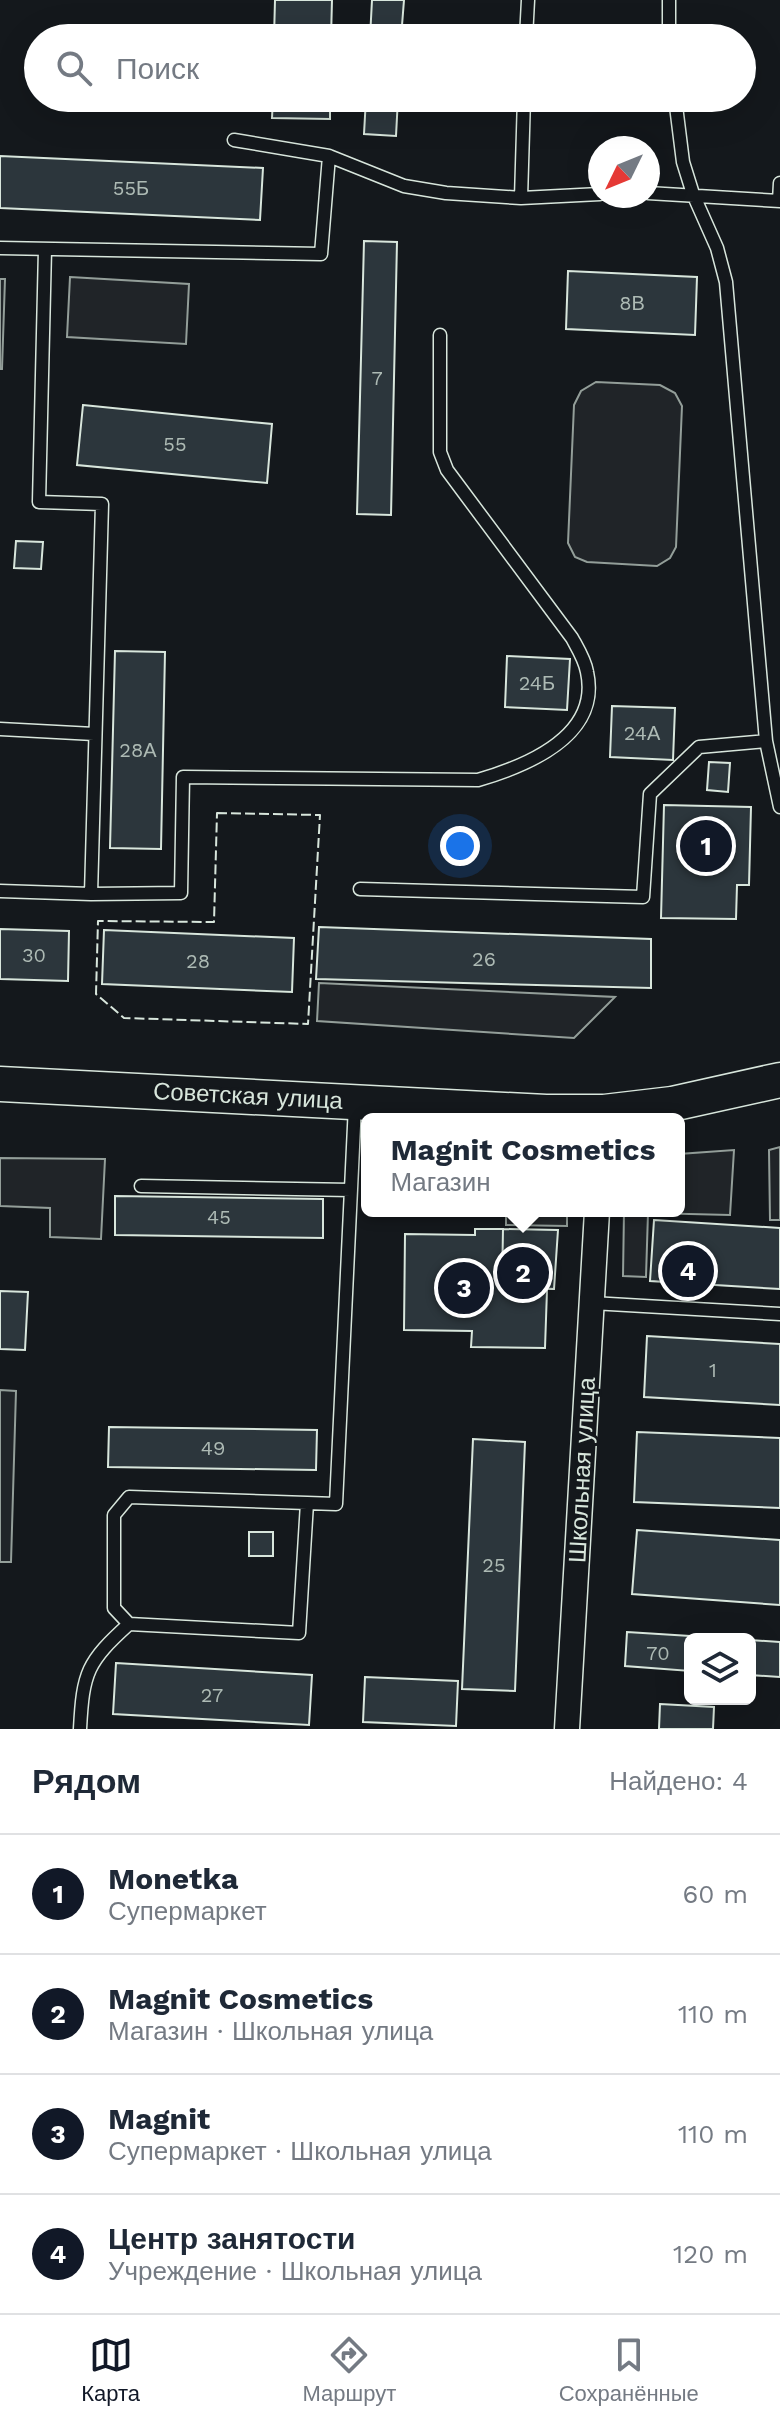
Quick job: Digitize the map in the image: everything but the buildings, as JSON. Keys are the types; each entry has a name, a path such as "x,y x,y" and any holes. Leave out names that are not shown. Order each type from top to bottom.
{"main road":[{"name":"Советская улица","path":"620,1113 780,1080"},
{"name":"Советская улица","path":"0,1084 560,1113"}],"street":[{"name":"Школьная улица","path":"567,1729 597,1217"}],"lane":[{"path":"527,24 528,0"},
{"path":"669,0 669,24"},
{"path":"521,198 524,112"},
{"path":"677,112 683,162 693,194 717,248 726,282 766,741 780,807"},
{"path":"234,140 329,156 404,186 446,193 521,198 588,195"},
{"path":"0,248 321,254 329,156"},
{"path":"660,193 780,201 780,183"},
{"path":"45,249 39,502 102,504 91,894"},
{"path":"0,891 181,893 183,777 478,780 518,767 560,742 584,714 588,675 572,638 447,470 440,452 440,335"},
{"path":"0,729 94,734"},
{"path":"360,889 643,897 650,794 699,747 766,741"},
{"path":"307,1503 299,1633 129,1624 114,1608 114,1515 129,1497 307,1503 336,1504 355,1102"},
{"path":"141,1186 351,1190"},
{"path":"592,1303 780,1314"},
{"path":"80,1729 82,1687 91,1667 102,1648 129,1624"}],"shaded area":[{"path":"70,277 189,284 186,344 67,337"},
{"path":"0,279 5,279 2,369 0,369"},
{"path":"596,382 660,385 675,393 682,406 676,547 670,558 657,566 587,562 575,557 568,543 574,405 581,391"},
{"path":"319,983 615,997 574,1038 317,1021"},
{"path":"780,1147 780,1220 770,1220 769,1150"},
{"path":"734,1150 730,1215 685,1214 685,1154"},
{"path":"0,1158 105,1159 101,1239 50,1237 50,1208 0,1206"},
{"path":"506,1217 567,1217 567,1226 506,1225"},
{"path":"624,1217 648,1217 646,1277 623,1276"},
{"path":"0,1390 16,1391 11,1562 0,1562"}],"fence":[{"path":"217,813 320,815 308,1024 124,1018 96,994 98,921 214,922 217,813"}],"place":[{"name":"Monetka","path":"706,846"},
{"name":"Центр занятости","path":"688,1271"},
{"name":"Magnit Cosmetics","path":"523,1273"},
{"name":"Magnit","path":"464,1288"}]}
